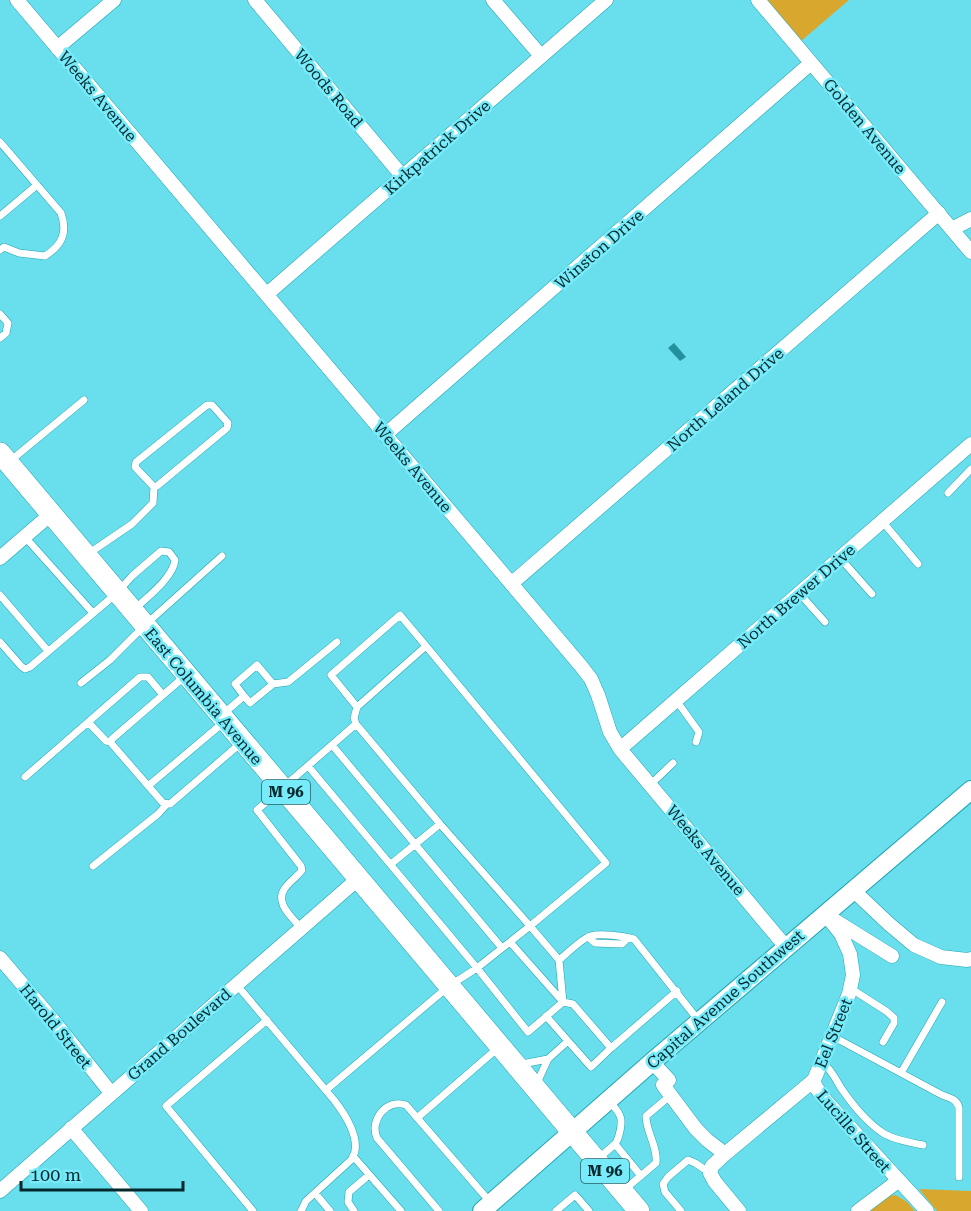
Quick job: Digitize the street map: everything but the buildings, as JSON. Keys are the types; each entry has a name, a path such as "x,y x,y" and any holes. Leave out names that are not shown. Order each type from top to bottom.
{"main road":[{"name":"East Columbia Avenue","path":"4,458 571,1132"},
{"name":"Capital Avenue Southwest","path":"487,1207 699,1021 971,790"},
{"name":"M 96","path":"571,1132 639,1211"}],"street":[{"name":"Weeks Avenue","path":"17,0 386,434 591,680 610,732 620,749 786,947"},
{"path":"57,48 114,0"},
{"name":"Woods Road","path":"255,0 403,177"},
{"path":"493,0 541,56"},
{"name":"Kirkpatrick Drive","path":"267,294 606,0"},
{"name":"Golden Avenue","path":"758,0 971,252"},
{"name":"Winston Drive","path":"386,434 811,63"},
{"name":"North Leland Drive","path":"511,584 939,213"},
{"path":"952,229 971,219"},
{"name":"North Brewer Drive","path":"620,749 971,445"},
{"path":"0,558 51,514"},
{"name":"Grand Boulevard","path":"0,1191 359,878"},
{"path":"853,890 914,945 941,957 971,959"},
{"path":"825,914 892,956"},
{"name":"Eel Street","path":"710,1173 712,1166 725,1154 814,1080 822,1062 849,994 853,975 850,954 841,934 825,914"},
{"name":"Harold Street","path":"0,959 52,1019 111,1094"},
{"path":"652,1062 669,1080 663,1085 696,1129 725,1154"},
{"name":"Lucille Street","path":"814,1080 815,1086 826,1101 927,1211"},
{"path":"71,1128 141,1211"},
{"path":"710,1173 739,1211"},
{"path":"858,1211 898,1181"}],"lane":[{"path":"0,142 61,213 65,224 57,249 45,256 19,253 4,247 0,250"},
{"path":"0,216 37,185"},
{"path":"0,314 8,323 6,333 0,338"},
{"path":"4,458 84,400"},
{"path":"86,555 132,524 153,503 154,487 135,467 136,462 207,405 212,405 228,423 227,428 154,487"},
{"path":"948,493 971,469"},
{"path":"882,521 918,564"},
{"path":"25,537 93,613"},
{"path":"0,642 21,666 25,669 30,667 160,552 169,552 175,560 170,574 110,660 81,683"},
{"path":"139,618 222,556"},
{"path":"840,558 872,594"},
{"path":"799,593 825,622"},
{"path":"0,596 48,651"},
{"path":"326,1090 449,986 477,968 606,863 400,615 330,675 357,707"},
{"path":"273,684 257,665 235,684 250,703 273,684 288,682 337,642"},
{"path":"426,646 357,707 354,718 356,724 558,960 563,1002"},
{"path":"111,742 186,675"},
{"path":"25,777 140,677 148,677 164,695"},
{"path":"148,786 244,696"},
{"path":"676,700 699,732 696,742"},
{"path":"88,722 106,741 111,742 163,803 167,804"},
{"path":"302,928 282,904 281,897 284,890 302,870 301,866 256,810 356,724"},
{"path":"93,866 243,742"},
{"path":"332,745 502,948"},
{"path":"651,784 673,763"},
{"path":"308,766 528,1032 563,1002"},
{"path":"391,864 440,824"},
{"path":"558,960 588,937 607,935 634,939 699,1021"},
{"path":"510,942 563,1002 573,1004 611,1048"},
{"path":"236,984 326,1090 347,1119 355,1139 355,1151 351,1160 306,1201 302,1211"},
{"path":"850,988 894,1018 894,1023 883,1042"},
{"path":"546,1016 591,1067 677,991"},
{"path":"901,1073 942,1002"},
{"path":"253,1211 166,1106 267,1020"},
{"path":"832,1036 942,1095 955,1099 958,1104 959,1177"},
{"path":"534,1088 548,1059 568,1041"},
{"path":"417,1118 500,1047"},
{"path":"516,1066 548,1059"},
{"path":"822,1062 830,1068 841,1088 862,1114 884,1134 923,1145"},
{"path":"622,1192 656,1162 646,1116 671,1095"},
{"path":"596,1161 618,1141 620,1115 608,1100"},
{"path":"439,1211 377,1138 374,1125 377,1118 395,1104 406,1105 487,1207"},
{"path":"615,1144 641,1176"},
{"path":"353,1156 401,1211"},
{"path":"681,1211 665,1192 663,1184 668,1177 688,1160 695,1162 710,1173"},
{"path":"354,1211 348,1202 349,1192 369,1174"},
{"path":"315,1193 330,1211"},
{"path":"556,1211 575,1195 589,1211"}],"shaded area":[{"path":"766,0 849,0 801,41"},
{"path":"919,1189 971,1191 971,1211 937,1211"},
{"path":"896,1195 915,1211 869,1211 887,1196"}],"water":[{"path":"674,343 686,357 680,361 668,348"}]}
